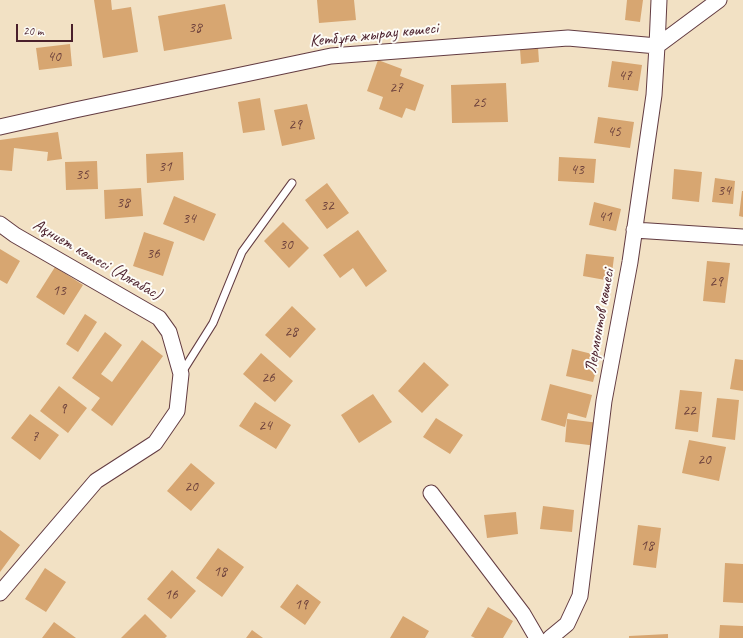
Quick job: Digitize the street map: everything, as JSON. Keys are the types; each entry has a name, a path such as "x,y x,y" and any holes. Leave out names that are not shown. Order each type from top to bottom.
{"street":[{"name":"Лермонтов көшесі","path":"550,638 566,624 580,596 604,401 630,262 654,95 658,46 659,0"},
{"path":"658,46 720,0"},
{"name":"Кетбұға жырау көшесі","path":"0,127 332,56 568,38 658,46"},
{"name":"Ақниет көшесі (Алғабас)","path":"0,224 158,318 169,332 181,374 177,411 155,443 96,481 0,593"},
{"path":"634,230 743,237"},
{"path":"431,493 523,614 537,638"}],"lane":[{"path":"181,374 212,323 242,252 292,183"}],"building":[{"path":"94,0 111,0 112,10 131,7 138,52 103,58"},
{"path":"317,0 354,0 356,20 319,23"},
{"path":"627,0 643,0 640,22 625,20"},
{"path":"225,4 232,39 164,51 158,16"},
{"path":"70,44 72,66 39,70 36,48"},
{"path":"538,47 539,62 521,64 520,49"},
{"path":"378,60 402,69 400,76 424,85 415,111 406,108 402,118 379,109 383,97 367,91"},
{"path":"612,61 642,65 638,91 608,87"},
{"path":"506,83 508,122 452,123 451,85"},
{"path":"260,98 265,130 243,133 238,102"},
{"path":"307,104 315,139 282,146 274,110"},
{"path":"598,117 634,122 630,148 594,143"},
{"path":"58,132 62,159 47,161 48,152 14,148 12,171 0,170 0,140"},
{"path":"183,152 184,180 147,183 146,154"},
{"path":"559,157 596,159 594,183 558,181"},
{"path":"97,161 98,189 66,190 65,162"},
{"path":"674,169 702,172 699,202 672,199"},
{"path":"715,178 735,181 733,204 712,202"},
{"path":"327,183 349,213 327,229 305,200"},
{"path":"141,188 143,216 105,219 104,190"},
{"path":"743,191 743,217 739,216"},
{"path":"174,196 216,214 204,241 163,224"},
{"path":"594,202 621,209 616,231 589,225"},
{"path":"283,222 309,248 289,268 264,241"},
{"path":"358,230 387,271 366,287 353,268 340,278 323,255"},
{"path":"144,232 174,242 163,276 133,266"},
{"path":"0,249 20,261 7,284 0,280"},
{"path":"586,254 614,257 611,281 583,276"},
{"path":"707,261 730,263 725,303 703,301"},
{"path":"55,267 83,285 64,315 36,297"},
{"path":"292,306 316,329 290,358 265,335"},
{"path":"85,314 97,322 78,352 66,344"},
{"path":"105,332 122,345 101,374 112,382 142,340 163,356 112,426 91,410 100,398 72,378"},
{"path":"572,349 600,356 593,382 566,376"},
{"path":"261,353 293,381 275,402 243,374"},
{"path":"735,359 743,360 743,391 730,389"},
{"path":"424,362 449,385 422,413 398,391"},
{"path":"550,384 592,395 586,418 568,413 565,427 541,420"},
{"path":"59,386 87,408 68,433 40,411"},
{"path":"680,390 702,392 698,432 675,429"},
{"path":"373,394 392,422 359,443 341,415"},
{"path":"717,398 739,400 735,440 712,437"},
{"path":"255,402 291,425 276,449 239,426"},
{"path":"30,414 59,435 40,460 11,438"},
{"path":"436,418 463,435 450,454 423,437"},
{"path":"567,419 599,423 597,446 565,442"},
{"path":"689,440 726,447 719,481 682,473"},
{"path":"191,463 215,483 191,511 167,491"},
{"path":"543,506 574,510 572,532 540,529"},
{"path":"516,512 518,534 487,538 484,515"},
{"path":"638,525 661,528 656,568 633,565"},
{"path":"0,530 20,545 0,572"},
{"path":"218,548 244,567 222,597 196,578"},
{"path":"725,563 743,564 743,603 723,602"},
{"path":"45,568 66,582 46,612 25,599"},
{"path":"172,570 196,591 171,619 147,599"},
{"path":"297,584 321,602 305,625 280,607"},
{"path":"488,607 513,621 503,638 475,638 471,636"},
{"path":"145,614 167,636 165,638 121,638"},
{"path":"403,616 429,631 425,638 390,638"},
{"path":"54,622 76,638 42,638"},
{"path":"720,625 743,626 743,638 719,638"},
{"path":"252,630 263,638 246,638"},
{"path":"668,634 668,638 629,638 629,636"}]}
